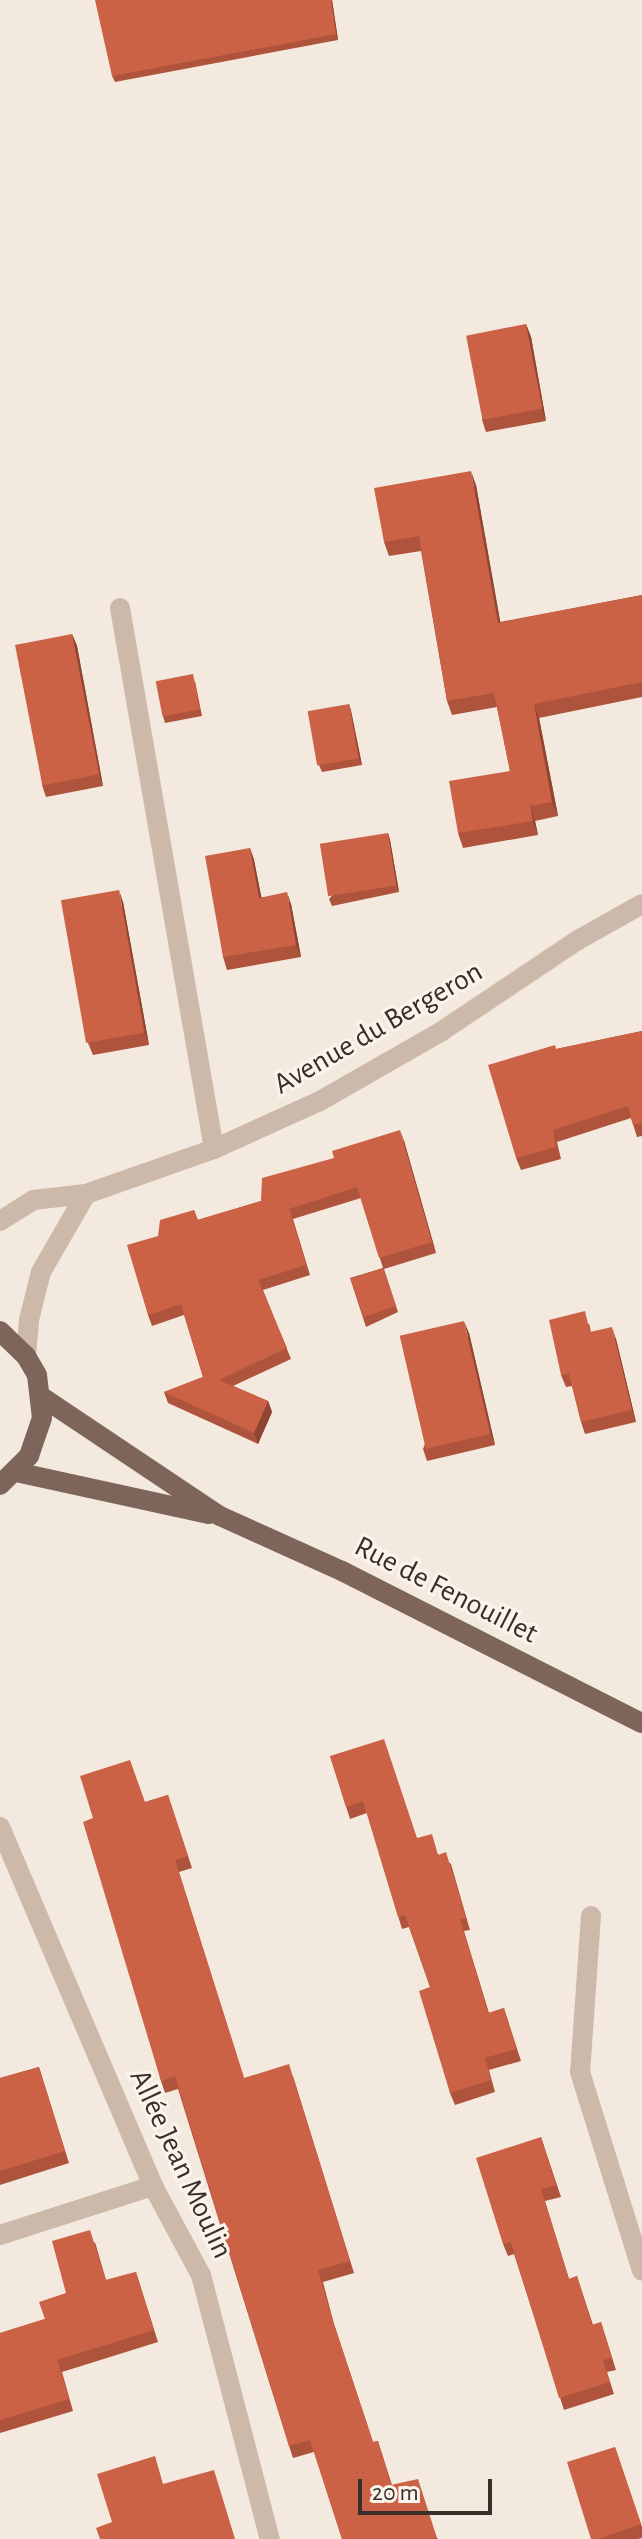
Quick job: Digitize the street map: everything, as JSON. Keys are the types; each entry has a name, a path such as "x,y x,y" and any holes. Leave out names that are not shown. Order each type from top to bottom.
{"main road":[{"name":"Rue de Fenouillet","path":"0,1331 26,1356 37,1375 42,1397 38,1438 8,1478 220,1516"},
{"name":"Rue de Fenouillet","path":"42,1397 220,1516 342,1571 642,1723"}],"street":[{"path":"120,608 214,1149"},
{"name":"Avenue du Bergeron","path":"0,1221 33,1200 86,1194 214,1149 320,1101 374,1072 642,904"},
{"path":"26,1356 29,1320 41,1272 86,1194"},
{"name":"Allée Jean Moulin","path":"0,1827 153,2186 201,2275 270,2539"},
{"path":"591,1916 580,2072 642,2271"},
{"path":"0,2235 153,2186"}],"building":[{"path":"95,0 331,0 336,34 112,76"},
{"path":"526,324 542,408 483,420 466,336"},
{"path":"471,471 498,623 642,595 642,682 534,704 552,802 530,806 533,821 458,833 449,781 510,771 494,693 447,701 419,536 384,542 374,488"},
{"path":"72,634 99,774 42,785 15,645"},
{"path":"193,674 200,709 163,717 156,681"},
{"path":"349,704 359,758 317,765 308,711"},
{"path":"388,833 396,885 328,896 320,844"},
{"path":"250,848 259,898 287,892 296,945 223,957 205,856"},
{"path":"119,890 144,1033 86,1043 61,900"},
{"path":"642,1031 642,1123 633,1125 628,1106 553,1130 556,1147 516,1158 488,1065 555,1045 556,1049"},
{"path":"400,1130 432,1242 379,1258 357,1187 289,1209 306,1265 258,1280 287,1348 219,1380 268,1401 254,1433 164,1392 203,1377 181,1304 148,1315 127,1245 158,1236 160,1220 194,1210 197,1220 261,1201 262,1178 334,1158 332,1151"},
{"path":"383,1268 396,1306 364,1317 351,1279"},
{"path":"585,1311 590,1332 612,1327 632,1410 581,1422 569,1374 561,1375 549,1320"},
{"path":"464,1321 490,1434 426,1449 400,1336"},
{"path":"384,1739 417,1838 432,1834 438,1855 446,1852 466,1918 460,1919 488,2013 504,2008 516,2049 485,2058 491,2080 450,2093 419,1991 430,1987 405,1915 398,1917 363,1801 346,1807 330,1756"},
{"path":"130,1760 145,1802 168,1795 188,1856 175,1860 244,2078 289,2064 350,2261 318,2270 330,2312 373,2442 378,2441 391,2485 418,2479 437,2538 342,2539 310,2440 289,2446 175,2076 161,2081 83,1822 93,1818 80,1776"},
{"path":"39,2067 65,2151 0,2171 0,2078"},
{"path":"541,2137 556,2185 541,2189 569,2279 577,2276 592,2325 601,2322 612,2358 603,2360 610,2382 559,2398 511,2242 503,2244 476,2158"},
{"path":"90,2230 106,2280 136,2272 154,2330 57,2360 69,2399 0,2420 0,2333 45,2319 39,2302 66,2293 52,2241"},
{"path":"615,2447 641,2524 591,2539 567,2462"},
{"path":"155,2456 163,2484 214,2470 235,2539 100,2539 96,2528 112,2522 97,2474"}]}
